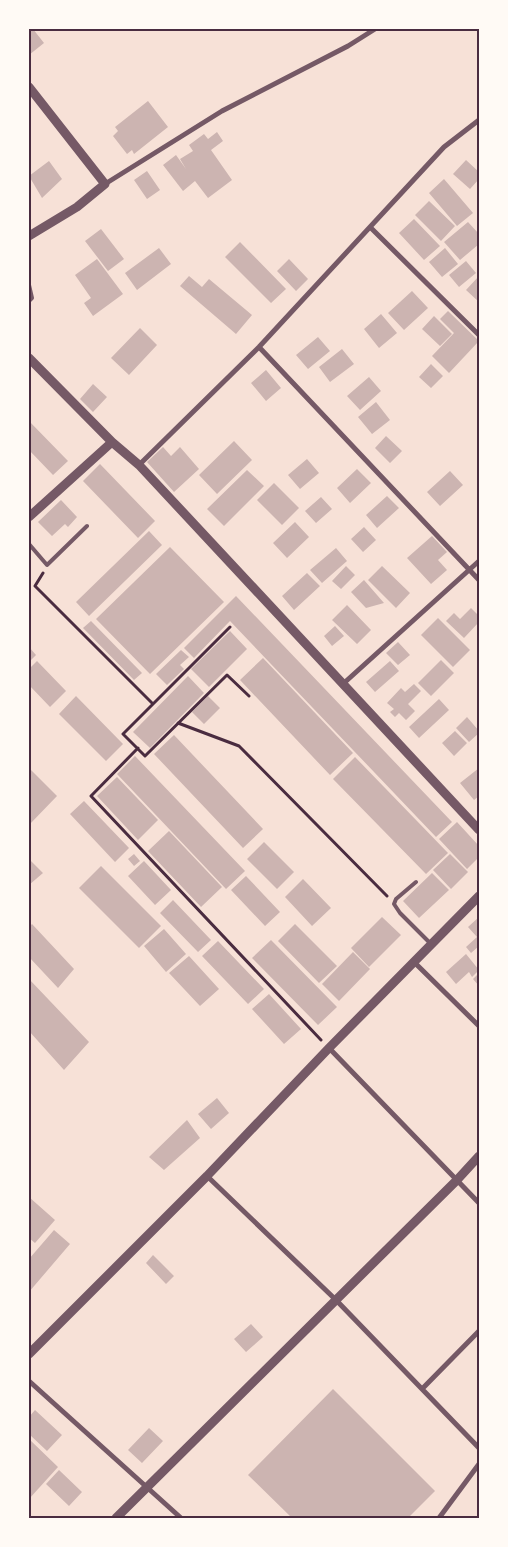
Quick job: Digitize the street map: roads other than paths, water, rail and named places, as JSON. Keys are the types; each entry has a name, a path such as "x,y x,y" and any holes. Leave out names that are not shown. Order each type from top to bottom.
{"street":[{"path":"29,236 77,207 105,184 222,111 348,46 375,29"},
{"path":"29,87 105,184"},
{"path":"138,464 259,347 444,147 479,120"},
{"path":"370,227 479,335"},
{"path":"259,347 479,580"},
{"path":"29,358 112,442 138,464 479,830"},
{"path":"29,517 112,442"},
{"path":"344,683 479,561"},
{"path":"29,1354 206,1176 479,896"},
{"path":"414,961 479,1026"},
{"path":"329,1048 479,1203"},
{"path":"116,1518 479,1156"},
{"path":"206,1176 336,1300 479,1448"},
{"path":"422,1389 479,1331"},
{"path":"29,1381 181,1518"},
{"path":"440,1518 479,1464"}],"lane":[{"path":"29,285 32,298 29,301"},
{"path":"29,544 47,565 87,526"},
{"path":"416,882 396,899 394,904 400,913 431,944"}]}
